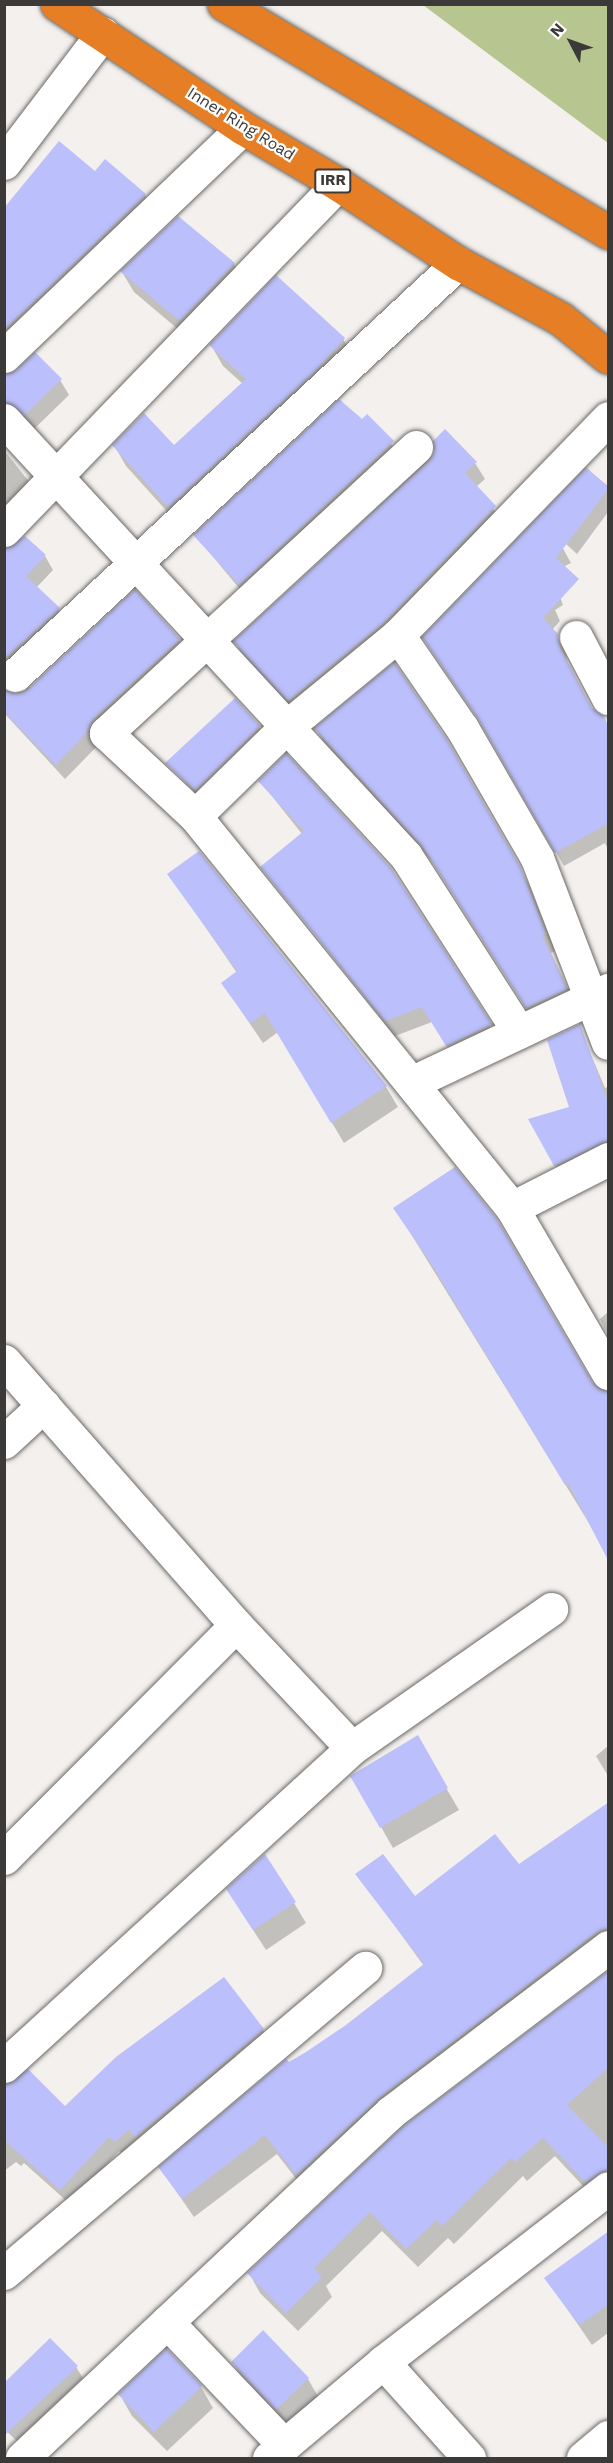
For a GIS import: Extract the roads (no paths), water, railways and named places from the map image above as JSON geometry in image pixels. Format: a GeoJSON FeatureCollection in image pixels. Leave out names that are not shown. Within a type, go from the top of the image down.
{"type":"FeatureCollection","features":[{"type":"Feature","properties":{"kind":"highway","name":"Inner Ring Road"},"geometry":{"type":"LineString","coordinates":[[57,4],[243,128],[338,184],[458,263],[561,319],[609,357]]}},
{"type":"Feature","properties":{"kind":"highway"},"geometry":{"type":"LineString","coordinates":[[241,9],[609,232]]}},
{"type":"Feature","properties":{"kind":"street"},"geometry":{"type":"LineString","coordinates":[[4,163],[103,33]]}},
{"type":"Feature","properties":{"kind":"street"},"geometry":{"type":"LineString","coordinates":[[4,356],[243,128]]}},
{"type":"Feature","properties":{"kind":"street"},"geometry":{"type":"LineString","coordinates":[[4,530],[58,478],[338,184]]}},
{"type":"Feature","properties":{"kind":"street"},"geometry":{"type":"LineString","coordinates":[[15,675],[133,562],[458,263]]}},
{"type":"Feature","properties":{"kind":"street"},"geometry":{"type":"LineString","coordinates":[[195,816],[286,727],[398,635],[609,418]]}},
{"type":"Feature","properties":{"kind":"street"},"geometry":{"type":"LineString","coordinates":[[4,420],[133,562],[207,636],[286,727],[406,856],[519,1032]]}},
{"type":"Feature","properties":{"kind":"street"},"geometry":{"type":"LineString","coordinates":[[416,447],[207,636],[106,733],[195,816],[512,1208],[609,1373]]}},
{"type":"Feature","properties":{"kind":"street"},"geometry":{"type":"LineString","coordinates":[[398,635],[462,728],[537,858],[601,995],[609,1043]]}},
{"type":"Feature","properties":{"kind":"street"},"geometry":{"type":"LineString","coordinates":[[576,637],[609,698]]}},
{"type":"Feature","properties":{"kind":"street"},"geometry":{"type":"LineString","coordinates":[[411,1083],[601,995]]}},
{"type":"Feature","properties":{"kind":"street"},"geometry":{"type":"LineString","coordinates":[[512,1208],[609,1159]]}},
{"type":"Feature","properties":{"kind":"street"},"geometry":{"type":"LineString","coordinates":[[4,1361],[236,1625],[352,1748]]}},
{"type":"Feature","properties":{"kind":"street"},"geometry":{"type":"LineString","coordinates":[[4,1442],[44,1405]]}},
{"type":"Feature","properties":{"kind":"street"},"geometry":{"type":"LineString","coordinates":[[4,2066],[352,1748],[551,1610]]}},
{"type":"Feature","properties":{"kind":"street"},"geometry":{"type":"LineString","coordinates":[[4,1858],[236,1625]]}},
{"type":"Feature","properties":{"kind":"street"},"geometry":{"type":"LineString","coordinates":[[22,2458],[391,2112],[609,1947]]}},
{"type":"Feature","properties":{"kind":"street"},"geometry":{"type":"LineString","coordinates":[[4,2273],[365,1968]]}},
{"type":"Feature","properties":{"kind":"street"},"geometry":{"type":"LineString","coordinates":[[167,2322],[276,2452],[383,2362],[609,2188]]}},
{"type":"Feature","properties":{"kind":"street"},"geometry":{"type":"LineString","coordinates":[[383,2362],[469,2458]]}},
{"type":"Feature","properties":{"kind":"street"},"geometry":{"type":"LineString","coordinates":[[583,2458],[609,2437]]}}]}
